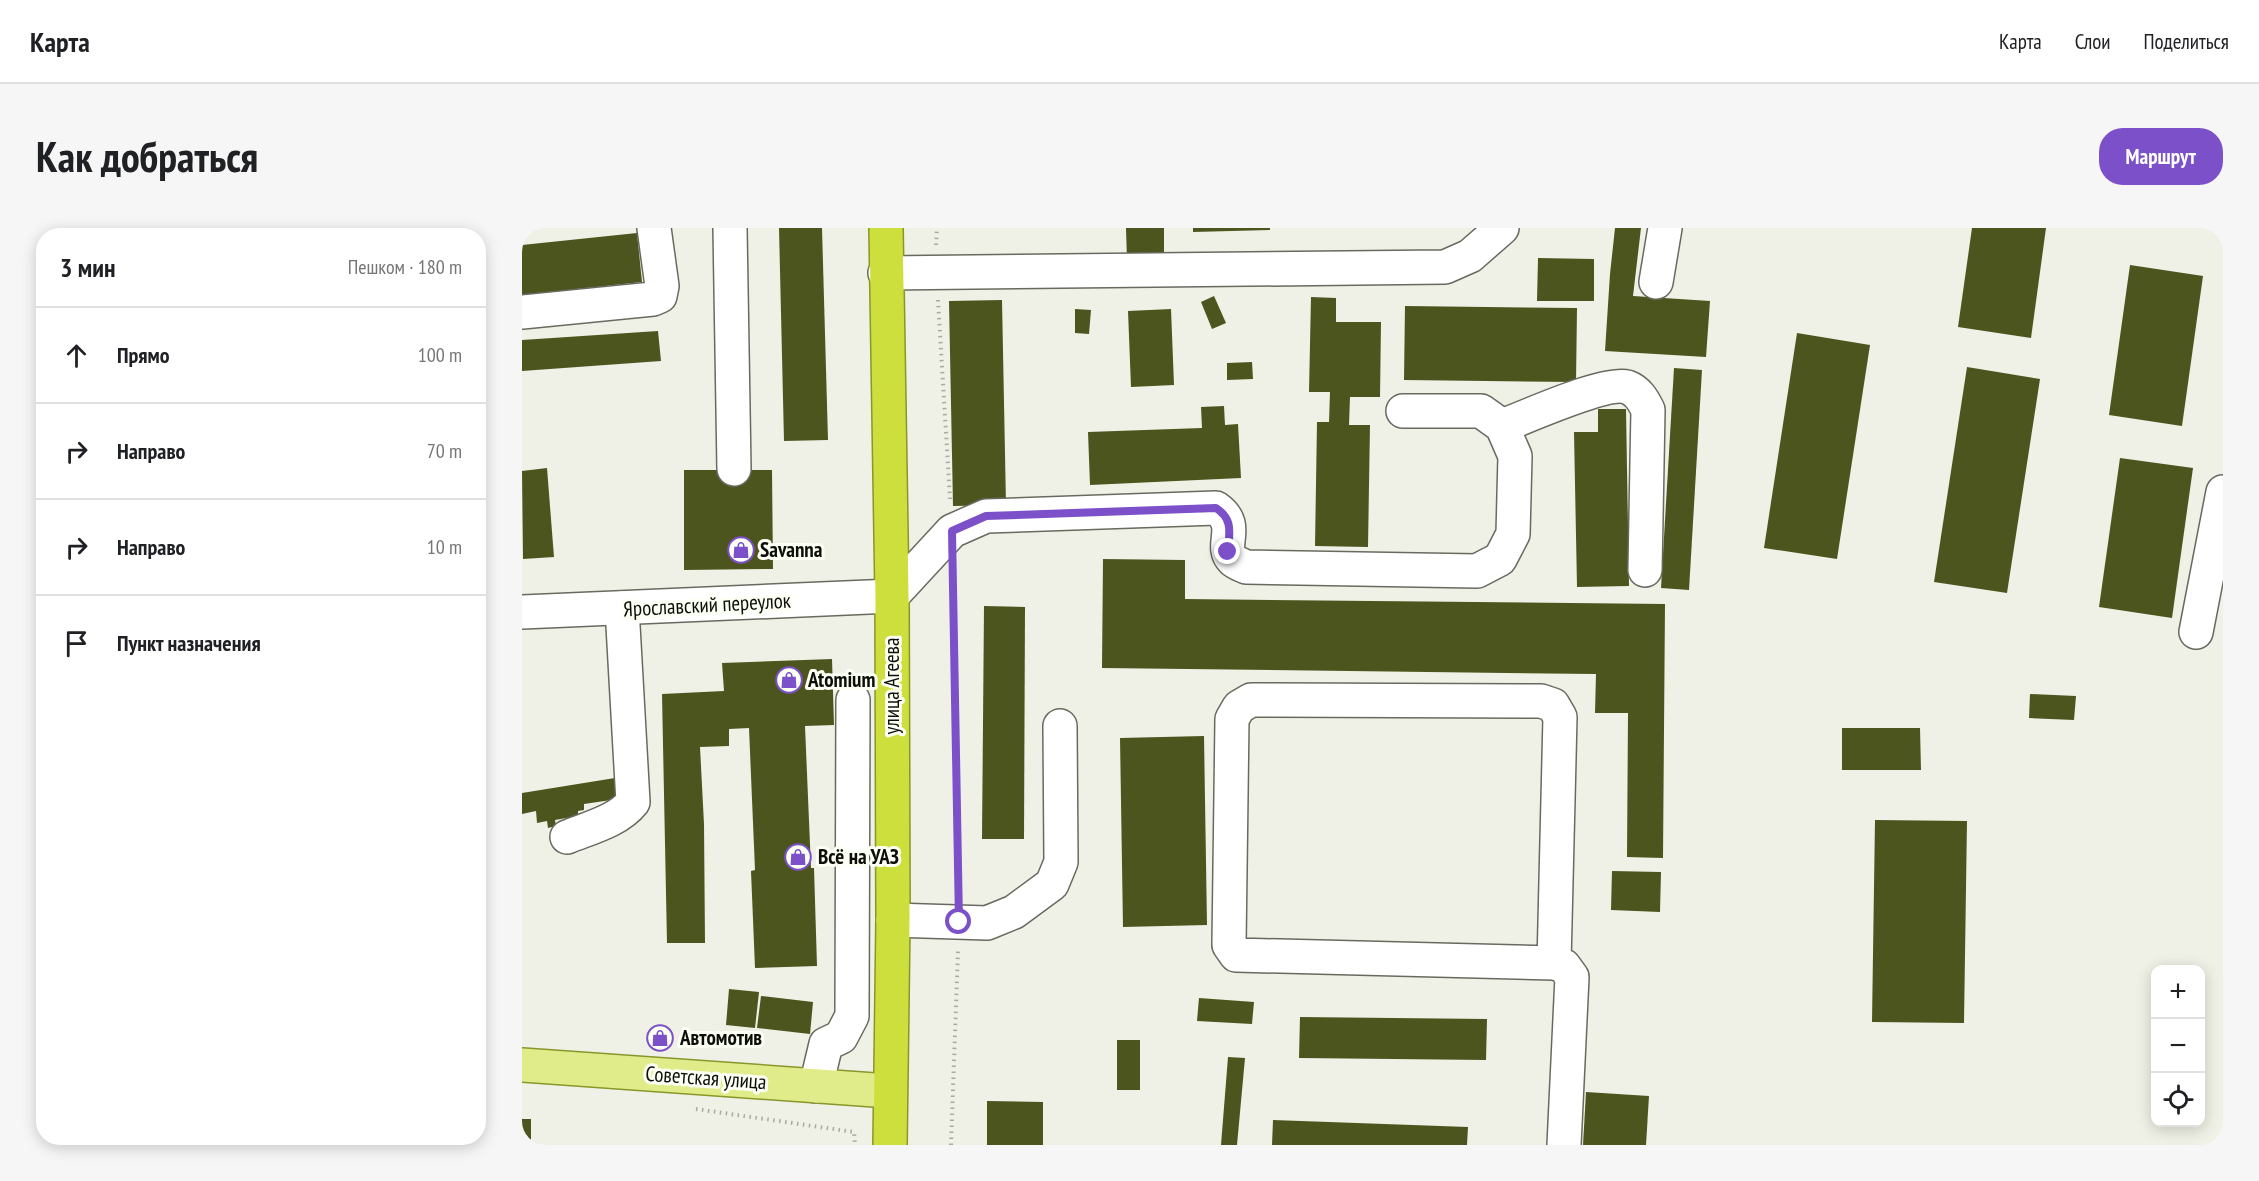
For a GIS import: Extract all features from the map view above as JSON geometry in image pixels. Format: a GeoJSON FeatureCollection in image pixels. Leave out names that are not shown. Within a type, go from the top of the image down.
{"type":"FeatureCollection","features":[{"type":"Feature","properties":{"kind":"highway","name":"улица Агеева"},"geometry":{"type":"LineString","coordinates":[[886,228],[892,596],[893,920],[890,1145]]}},
{"type":"Feature","properties":{"kind":"main road","name":"Советская улица"},"geometry":{"type":"LineString","coordinates":[[522,1065],[889,1090]]}},
{"type":"Feature","properties":{"kind":"lane"},"geometry":{"type":"LineString","coordinates":[[522,312],[653,299],[660,296],[662,286],[654,228]]}},
{"type":"Feature","properties":{"kind":"lane"},"geometry":{"type":"LineString","coordinates":[[730,228],[734,470]]}},
{"type":"Feature","properties":{"kind":"lane"},"geometry":{"type":"LineString","coordinates":[[885,273],[1445,267],[1470,256],[1502,228]]}},
{"type":"Feature","properties":{"kind":"lane"},"geometry":{"type":"LineString","coordinates":[[1656,282],[1665,228]]}},
{"type":"Feature","properties":{"kind":"lane"},"geometry":{"type":"LineString","coordinates":[[1502,426],[1602,388],[1626,387],[1641,396],[1648,410],[1645,570]]}},
{"type":"Feature","properties":{"kind":"lane"},"geometry":{"type":"LineString","coordinates":[[892,596],[952,531],[986,516],[1216,508],[1225,514],[1229,521],[1228,552],[1233,561],[1246,567],[1477,571],[1500,559],[1513,534],[1515,456],[1502,426],[1481,411],[1403,411]]}},
{"type":"Feature","properties":{"kind":"lane"},"geometry":{"type":"LineString","coordinates":[[2196,632],[2218,547],[2223,492]]}},
{"type":"Feature","properties":{"kind":"lane","name":"Ярославский переулок"},"geometry":{"type":"LineString","coordinates":[[522,612],[892,596]]}},
{"type":"Feature","properties":{"kind":"lane"},"geometry":{"type":"LineString","coordinates":[[567,837],[615,817],[633,802],[622,608]]}},
{"type":"Feature","properties":{"kind":"lane"},"geometry":{"type":"LineString","coordinates":[[816,1086],[826,1044],[841,1037],[852,1016],[853,700]]}},
{"type":"Feature","properties":{"kind":"lane"},"geometry":{"type":"LineString","coordinates":[[1554,963],[1560,717],[1553,705],[1541,701],[1251,700],[1239,707],[1232,719],[1231,778],[1229,945],[1236,955],[1554,963],[1564,966],[1572,977],[1564,1145]]}},
{"type":"Feature","properties":{"kind":"lane"},"geometry":{"type":"LineString","coordinates":[[893,920],[987,922],[1014,912],[1052,884],[1061,862],[1060,726]]}},
{"type":"Feature","properties":{"kind":"path"},"geometry":{"type":"LineString","coordinates":[[937,228],[936,273],[952,531],[959,922],[951,1145]]}},
{"type":"Feature","properties":{"kind":"building"},"geometry":{"type":"Polygon","coordinates":[[[779,228],[822,228],[828,440],[784,441],[779,228]]]}},
{"type":"Feature","properties":{"kind":"building"},"geometry":{"type":"Polygon","coordinates":[[[1126,228],[1164,228],[1164,260],[1127,261],[1126,228]]]}},
{"type":"Feature","properties":{"kind":"building"},"geometry":{"type":"Polygon","coordinates":[[[1193,228],[1270,228],[1270,230],[1193,232],[1193,228]]]}},
{"type":"Feature","properties":{"kind":"building"},"geometry":{"type":"Polygon","coordinates":[[[1615,228],[1641,228],[1633,296],[1710,301],[1706,357],[1605,351],[1615,228]]]}},
{"type":"Feature","properties":{"kind":"building"},"geometry":{"type":"Polygon","coordinates":[[[1972,228],[2046,228],[2031,338],[1958,327],[1972,228]]]}},
{"type":"Feature","properties":{"kind":"building"},"geometry":{"type":"Polygon","coordinates":[[[637,233],[642,282],[522,295],[522,245],[637,233]]]}},
{"type":"Feature","properties":{"kind":"building"},"geometry":{"type":"Polygon","coordinates":[[[1538,258],[1594,259],[1594,301],[1537,301],[1538,258]]]}},
{"type":"Feature","properties":{"kind":"building"},"geometry":{"type":"Polygon","coordinates":[[[2130,265],[2203,276],[2182,426],[2109,415],[2130,265]]]}},
{"type":"Feature","properties":{"kind":"building"},"geometry":{"type":"Polygon","coordinates":[[[1214,296],[1226,323],[1212,329],[1201,302],[1214,296]]]}},
{"type":"Feature","properties":{"kind":"building"},"geometry":{"type":"Polygon","coordinates":[[[1311,297],[1336,298],[1336,322],[1381,322],[1380,397],[1350,397],[1349,425],[1370,425],[1368,547],[1315,546],[1317,422],[1329,422],[1330,392],[1309,392],[1311,297]]]}},
{"type":"Feature","properties":{"kind":"building"},"geometry":{"type":"Polygon","coordinates":[[[1002,300],[1006,505],[953,506],[949,301],[1002,300]]]}},
{"type":"Feature","properties":{"kind":"building"},"geometry":{"type":"Polygon","coordinates":[[[1405,306],[1577,308],[1576,382],[1404,380],[1405,306]]]}},
{"type":"Feature","properties":{"kind":"building"},"geometry":{"type":"Polygon","coordinates":[[[1075,309],[1091,310],[1089,334],[1075,333],[1075,309]]]}},
{"type":"Feature","properties":{"kind":"building"},"geometry":{"type":"Polygon","coordinates":[[[1171,309],[1174,385],[1131,387],[1128,311],[1171,309]]]}},
{"type":"Feature","properties":{"kind":"building"},"geometry":{"type":"Polygon","coordinates":[[[658,331],[661,361],[522,371],[522,340],[658,331]]]}},
{"type":"Feature","properties":{"kind":"building"},"geometry":{"type":"Polygon","coordinates":[[[1797,333],[1870,345],[1837,559],[1764,548],[1797,333]]]}},
{"type":"Feature","properties":{"kind":"building"},"geometry":{"type":"Polygon","coordinates":[[[1252,362],[1253,379],[1227,380],[1227,363],[1252,362]]]}},
{"type":"Feature","properties":{"kind":"building"},"geometry":{"type":"Polygon","coordinates":[[[1967,367],[2040,379],[2007,593],[1934,582],[1967,367]]]}},
{"type":"Feature","properties":{"kind":"building"},"geometry":{"type":"Polygon","coordinates":[[[1674,368],[1702,370],[1689,590],[1661,588],[1674,368]]]}},
{"type":"Feature","properties":{"kind":"building"},"geometry":{"type":"Polygon","coordinates":[[[1224,406],[1225,425],[1238,424],[1241,478],[1090,485],[1088,432],[1202,428],[1201,407],[1224,406]]]}},
{"type":"Feature","properties":{"kind":"building"},"geometry":{"type":"Polygon","coordinates":[[[1598,409],[1626,409],[1629,586],[1577,587],[1574,432],[1598,432],[1598,409]]]}},
{"type":"Feature","properties":{"kind":"building"},"geometry":{"type":"Polygon","coordinates":[[[2120,458],[2193,468],[2172,618],[2099,607],[2120,458]]]}},
{"type":"Feature","properties":{"kind":"building"},"geometry":{"type":"Polygon","coordinates":[[[547,468],[554,557],[523,559],[522,471],[547,468]]]}},
{"type":"Feature","properties":{"kind":"building"},"geometry":{"type":"Polygon","coordinates":[[[684,470],[772,470],[773,569],[684,570],[684,470]]]}},
{"type":"Feature","properties":{"kind":"building"},"geometry":{"type":"Polygon","coordinates":[[[1103,559],[1185,560],[1185,599],[1665,604],[1663,858],[1627,857],[1628,713],[1595,713],[1596,674],[1102,668],[1103,559]]]}},
{"type":"Feature","properties":{"kind":"building"},"geometry":{"type":"Polygon","coordinates":[[[984,606],[1025,607],[1024,839],[982,839],[984,606]]]}},
{"type":"Feature","properties":{"kind":"building"},"geometry":{"type":"Polygon","coordinates":[[[832,659],[834,725],[805,726],[811,868],[814,868],[817,966],[755,968],[751,871],[755,870],[749,728],[729,729],[729,746],[700,747],[704,824],[705,943],[667,943],[662,694],[724,691],[722,663],[832,659]]]}},
{"type":"Feature","properties":{"kind":"building"},"geometry":{"type":"Polygon","coordinates":[[[2030,694],[2076,696],[2074,720],[2029,718],[2030,694]]]}},
{"type":"Feature","properties":{"kind":"building"},"geometry":{"type":"Polygon","coordinates":[[[1842,728],[1920,728],[1921,770],[1842,770],[1842,728]]]}},
{"type":"Feature","properties":{"kind":"building"},"geometry":{"type":"Polygon","coordinates":[[[1204,736],[1207,925],[1123,927],[1120,738],[1204,736]]]}},
{"type":"Feature","properties":{"kind":"building"},"geometry":{"type":"Polygon","coordinates":[[[615,778],[618,799],[584,804],[584,810],[578,811],[578,816],[555,820],[556,826],[548,828],[547,821],[537,823],[536,811],[522,814],[522,793],[615,778]]]}},
{"type":"Feature","properties":{"kind":"building"},"geometry":{"type":"Polygon","coordinates":[[[1875,820],[1967,821],[1964,1023],[1872,1022],[1875,820]]]}},
{"type":"Feature","properties":{"kind":"building"},"geometry":{"type":"Polygon","coordinates":[[[1612,871],[1661,872],[1660,912],[1611,910],[1612,871]]]}},
{"type":"Feature","properties":{"kind":"building"},"geometry":{"type":"Polygon","coordinates":[[[729,989],[759,992],[755,1028],[726,1025],[729,989]]]}},
{"type":"Feature","properties":{"kind":"building"},"geometry":{"type":"Polygon","coordinates":[[[761,996],[813,1002],[810,1034],[757,1028],[761,996]]]}},
{"type":"Feature","properties":{"kind":"building"},"geometry":{"type":"Polygon","coordinates":[[[1199,998],[1254,1002],[1252,1024],[1197,1021],[1199,998]]]}},
{"type":"Feature","properties":{"kind":"building"},"geometry":{"type":"Polygon","coordinates":[[[1300,1017],[1487,1019],[1486,1060],[1299,1058],[1300,1017]]]}},
{"type":"Feature","properties":{"kind":"building"},"geometry":{"type":"Polygon","coordinates":[[[1117,1040],[1140,1040],[1140,1090],[1117,1090],[1117,1040]]]}},
{"type":"Feature","properties":{"kind":"building"},"geometry":{"type":"Polygon","coordinates":[[[1228,1057],[1245,1058],[1237,1145],[1221,1145],[1228,1057]]]}},
{"type":"Feature","properties":{"kind":"building"},"geometry":{"type":"Polygon","coordinates":[[[1586,1092],[1649,1096],[1646,1145],[1583,1145],[1586,1092]]]}},
{"type":"Feature","properties":{"kind":"building"},"geometry":{"type":"Polygon","coordinates":[[[987,1101],[1043,1102],[1043,1145],[987,1145],[987,1101]]]}},
{"type":"Feature","properties":{"kind":"building"},"geometry":{"type":"Polygon","coordinates":[[[522,1119],[531,1119],[531,1145],[522,1145],[522,1119]]]}},
{"type":"Feature","properties":{"kind":"building"},"geometry":{"type":"Polygon","coordinates":[[[1273,1120],[1468,1127],[1467,1145],[1272,1145],[1273,1120]]]}},
{"type":"Feature","properties":{"kind":"place","name":"Savanna"},"geometry":{"type":"Point","coordinates":[741,550]}},
{"type":"Feature","properties":{"kind":"place","name":"Atomium"},"geometry":{"type":"Point","coordinates":[789,680]}},
{"type":"Feature","properties":{"kind":"place","name":"Всё на УАЗ"},"geometry":{"type":"Point","coordinates":[798,857]}},
{"type":"Feature","properties":{"kind":"place","name":"Автомотив"},"geometry":{"type":"Point","coordinates":[660,1038]}},
{"type":"Feature","properties":{"kind":"route"},"geometry":{"type":"LineString","coordinates":[[959,922],[952,531],[986,516],[1216,508],[1225,514],[1229,521],[1228,552]]}}]}
